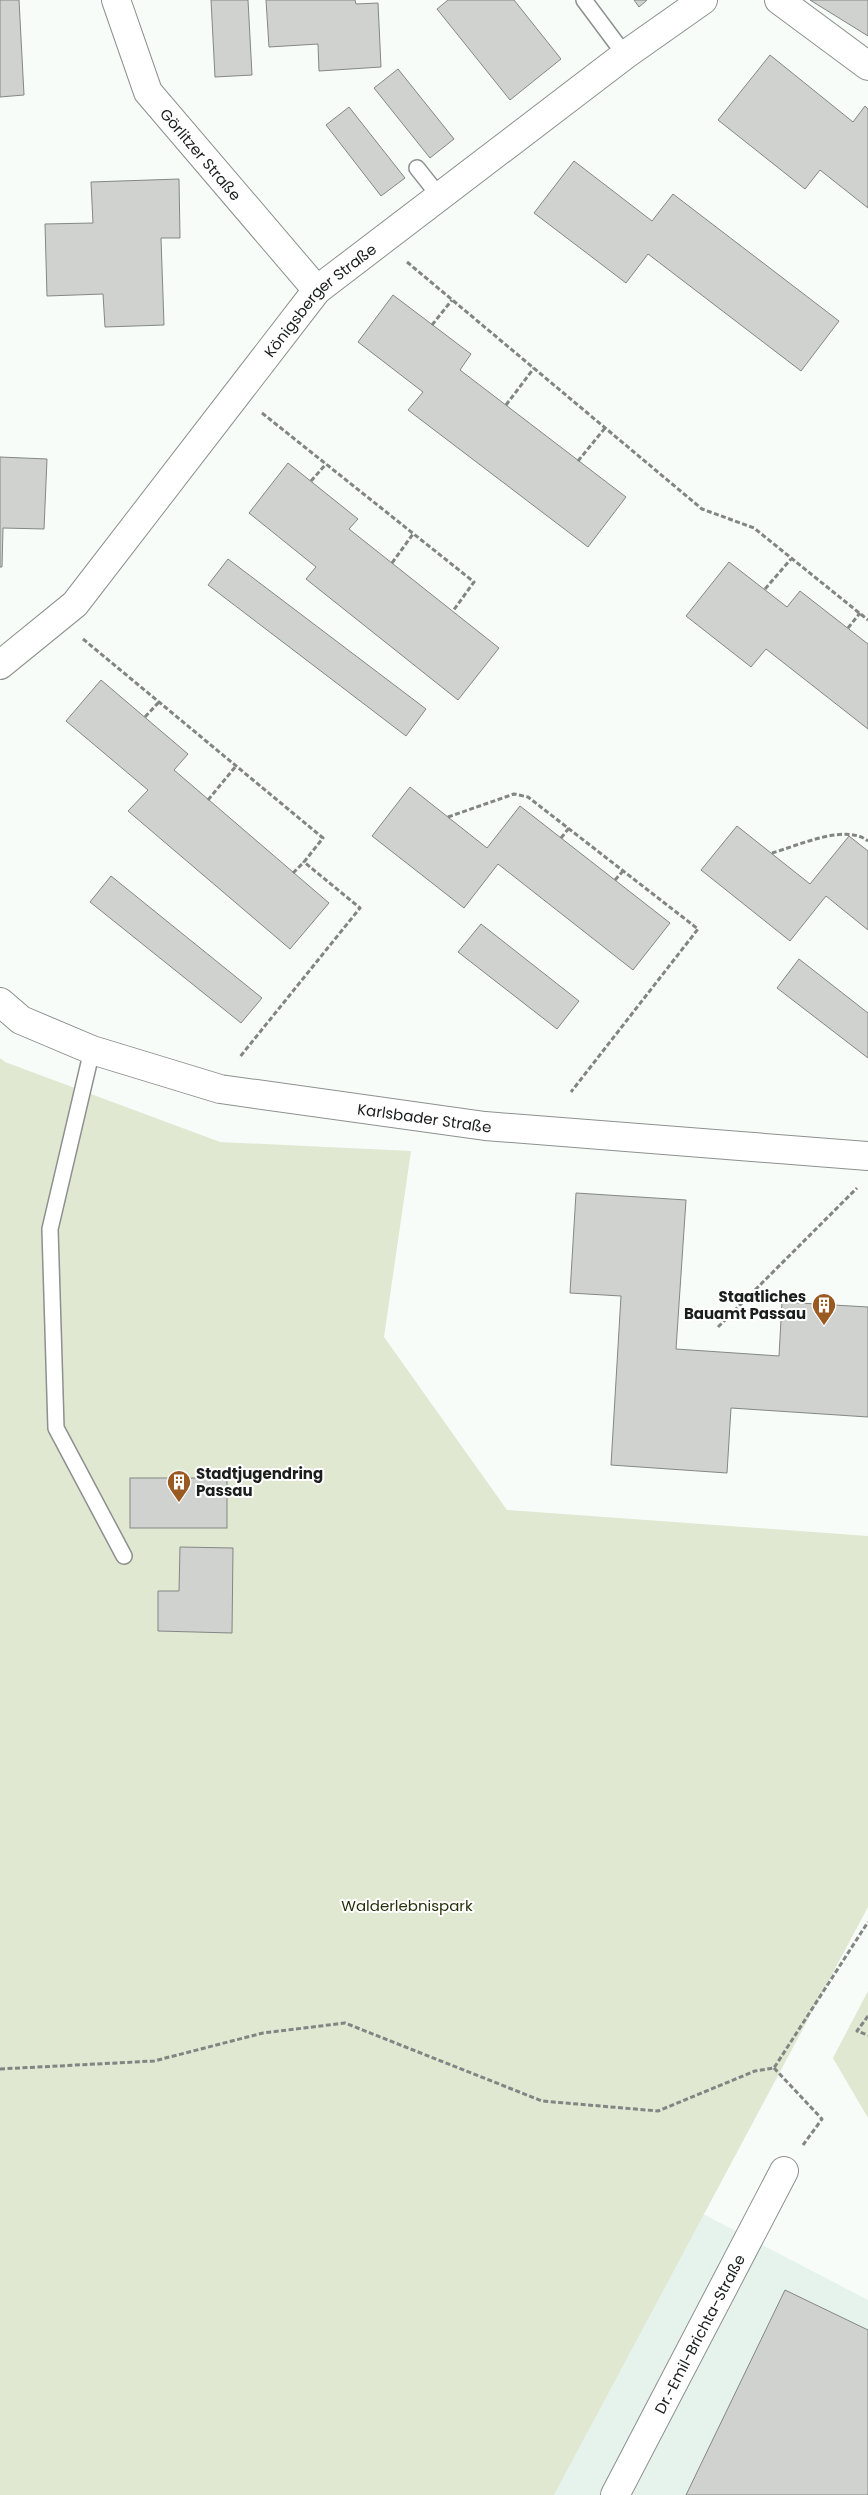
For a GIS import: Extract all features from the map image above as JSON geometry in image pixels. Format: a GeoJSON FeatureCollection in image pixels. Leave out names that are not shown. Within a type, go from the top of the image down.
{"type":"FeatureCollection","features":[{"type":"Feature","properties":{"kind":"street","name":"Görlitzer Straße"},"geometry":{"type":"LineString","coordinates":[[116,0],[148,92],[318,290]]}},
{"type":"Feature","properties":{"kind":"street","name":"Königsberger Straße"},"geometry":{"type":"LineString","coordinates":[[0,665],[75,604],[318,290],[626,55],[703,0]]}},
{"type":"Feature","properties":{"kind":"street"},"geometry":{"type":"LineString","coordinates":[[779,0],[868,66]]}},
{"type":"Feature","properties":{"kind":"street","name":"Karlsbader Straße"},"geometry":{"type":"LineString","coordinates":[[0,1002],[21,1020],[92,1050],[220,1089],[485,1126],[868,1156]]}},
{"type":"Feature","properties":{"kind":"street","name":"Dr.-Emil-Brichta-Straße"},"geometry":{"type":"LineString","coordinates":[[615,2495],[784,2171]]}},
{"type":"Feature","properties":{"kind":"lane"},"geometry":{"type":"LineString","coordinates":[[584,0],[626,55]]}},
{"type":"Feature","properties":{"kind":"lane"},"geometry":{"type":"LineString","coordinates":[[417,168],[440,197]]}},
{"type":"Feature","properties":{"kind":"lane"},"geometry":{"type":"LineString","coordinates":[[92,1050],[50,1228],[56,1428],[124,1556]]}},
{"type":"Feature","properties":{"kind":"path"},"geometry":{"type":"LineString","coordinates":[[382,241],[702,508],[754,528],[868,620]]}},
{"type":"Feature","properties":{"kind":"path"},"geometry":{"type":"LineString","coordinates":[[432,325],[452,300]]}},
{"type":"Feature","properties":{"kind":"path"},"geometry":{"type":"LineString","coordinates":[[506,405],[534,368]]}},
{"type":"Feature","properties":{"kind":"path"},"geometry":{"type":"LineString","coordinates":[[238,394],[474,582],[453,611]]}},
{"type":"Feature","properties":{"kind":"path"},"geometry":{"type":"LineString","coordinates":[[578,460],[605,428]]}},
{"type":"Feature","properties":{"kind":"path"},"geometry":{"type":"LineString","coordinates":[[311,481],[326,464]]}},
{"type":"Feature","properties":{"kind":"path"},"geometry":{"type":"LineString","coordinates":[[392,563],[413,534]]}},
{"type":"Feature","properties":{"kind":"path"},"geometry":{"type":"LineString","coordinates":[[765,590],[791,559]]}},
{"type":"Feature","properties":{"kind":"path"},"geometry":{"type":"LineString","coordinates":[[848,628],[860,613]]}},
{"type":"Feature","properties":{"kind":"path"},"geometry":{"type":"LineString","coordinates":[[57,618],[323,838],[293,873]]}},
{"type":"Feature","properties":{"kind":"path"},"geometry":{"type":"LineString","coordinates":[[145,717],[159,702]]}},
{"type":"Feature","properties":{"kind":"path"},"geometry":{"type":"LineString","coordinates":[[208,800],[236,766]]}},
{"type":"Feature","properties":{"kind":"path"},"geometry":{"type":"LineString","coordinates":[[448,817],[514,794],[528,797],[698,929],[571,1092]]}},
{"type":"Feature","properties":{"kind":"path"},"geometry":{"type":"LineString","coordinates":[[561,838],[569,828]]}},
{"type":"Feature","properties":{"kind":"path"},"geometry":{"type":"LineString","coordinates":[[772,853],[843,833],[861,835],[868,841]]}},
{"type":"Feature","properties":{"kind":"path"},"geometry":{"type":"LineString","coordinates":[[235,1064],[360,908],[304,862]]}},
{"type":"Feature","properties":{"kind":"path"},"geometry":{"type":"LineString","coordinates":[[615,880],[623,871]]}},
{"type":"Feature","properties":{"kind":"path"},"geometry":{"type":"LineString","coordinates":[[718,1327],[861,1184]]}},
{"type":"Feature","properties":{"kind":"path"},"geometry":{"type":"LineString","coordinates":[[0,2069],[154,2061],[263,2033],[345,2023],[542,2101],[658,2111],[755,2071],[774,2068],[868,1922]]}},
{"type":"Feature","properties":{"kind":"path"},"geometry":{"type":"LineString","coordinates":[[868,2016],[857,2031],[868,2035]]}},
{"type":"Feature","properties":{"kind":"path"},"geometry":{"type":"LineString","coordinates":[[774,2068],[822,2119]]}},
{"type":"Feature","properties":{"kind":"shaded area"},"geometry":{"type":"Polygon","coordinates":[[[703,2214],[868,2300],[868,2495],[554,2495],[703,2214]]]}},
{"type":"Feature","properties":{"kind":"green space","name":"Walderlebnispark"},"geometry":{"type":"Polygon","coordinates":[[[0,1058],[5,1062],[220,1142],[411,1151],[384,1337],[507,1510],[868,1536],[868,1907],[554,2495],[0,2495],[0,1058]]]}},
{"type":"Feature","properties":{"kind":"green space"},"geometry":{"type":"Polygon","coordinates":[[[868,1991],[868,2118],[833,2058],[868,1991]]]}},
{"type":"Feature","properties":{"kind":"building"},"geometry":{"type":"Polygon","coordinates":[[[0,0],[19,0],[24,95],[0,97],[0,0]]]}},
{"type":"Feature","properties":{"kind":"building"},"geometry":{"type":"Polygon","coordinates":[[[211,0],[248,0],[252,75],[215,77],[211,0]]]}},
{"type":"Feature","properties":{"kind":"building"},"geometry":{"type":"Polygon","coordinates":[[[266,0],[355,0],[356,4],[378,3],[381,67],[319,71],[318,44],[269,47],[266,0]]]}},
{"type":"Feature","properties":{"kind":"building"},"geometry":{"type":"Polygon","coordinates":[[[448,0],[514,0],[561,59],[510,100],[437,9],[448,0]]]}},
{"type":"Feature","properties":{"kind":"building"},"geometry":{"type":"Polygon","coordinates":[[[634,0],[647,0],[639,7],[634,0]]]}},
{"type":"Feature","properties":{"kind":"building"},"geometry":{"type":"Polygon","coordinates":[[[810,0],[868,0],[868,36],[810,0]]]}},
{"type":"Feature","properties":{"kind":"building"},"geometry":{"type":"Polygon","coordinates":[[[770,55],[853,122],[865,106],[868,109],[868,208],[820,170],[805,189],[718,120],[770,55]]]}},
{"type":"Feature","properties":{"kind":"building"},"geometry":{"type":"Polygon","coordinates":[[[398,69],[454,139],[430,158],[374,88],[398,69]]]}},
{"type":"Feature","properties":{"kind":"building"},"geometry":{"type":"Polygon","coordinates":[[[349,107],[405,178],[381,196],[326,125],[349,107]]]}},
{"type":"Feature","properties":{"kind":"building"},"geometry":{"type":"Polygon","coordinates":[[[574,161],[652,221],[673,194],[839,321],[801,371],[648,254],[626,283],[534,213],[574,161]]]}},
{"type":"Feature","properties":{"kind":"building"},"geometry":{"type":"Polygon","coordinates":[[[179,179],[180,238],[161,238],[164,325],[105,327],[103,294],[47,296],[45,224],[93,223],[91,182],[179,179]]]}},
{"type":"Feature","properties":{"kind":"building"},"geometry":{"type":"Polygon","coordinates":[[[393,295],[471,354],[460,370],[626,497],[588,547],[408,410],[423,392],[358,342],[393,295]]]}},
{"type":"Feature","properties":{"kind":"building"},"geometry":{"type":"Polygon","coordinates":[[[0,457],[47,459],[44,529],[3,528],[2,567],[0,567],[0,457]]]}},
{"type":"Feature","properties":{"kind":"building"},"geometry":{"type":"Polygon","coordinates":[[[288,463],[358,519],[349,529],[499,648],[458,700],[306,579],[316,567],[249,513],[288,463]]]}},
{"type":"Feature","properties":{"kind":"building"},"geometry":{"type":"Polygon","coordinates":[[[228,559],[426,709],[406,736],[208,585],[228,559]]]}},
{"type":"Feature","properties":{"kind":"building"},"geometry":{"type":"Polygon","coordinates":[[[729,562],[787,607],[800,591],[868,644],[868,729],[766,649],[751,667],[686,616],[729,562]]]}},
{"type":"Feature","properties":{"kind":"building"},"geometry":{"type":"Polygon","coordinates":[[[101,680],[188,754],[174,770],[329,903],[290,949],[128,811],[148,790],[66,721],[101,680]]]}},
{"type":"Feature","properties":{"kind":"building"},"geometry":{"type":"Polygon","coordinates":[[[410,787],[487,848],[520,806],[670,923],[633,970],[498,864],[464,908],[372,836],[410,787]]]}},
{"type":"Feature","properties":{"kind":"building"},"geometry":{"type":"Polygon","coordinates":[[[737,826],[810,884],[849,836],[868,851],[868,930],[826,896],[790,941],[701,870],[737,826]]]}},
{"type":"Feature","properties":{"kind":"building"},"geometry":{"type":"Polygon","coordinates":[[[111,876],[262,998],[241,1023],[90,902],[111,876]]]}},
{"type":"Feature","properties":{"kind":"building"},"geometry":{"type":"Polygon","coordinates":[[[481,924],[579,1001],[557,1029],[458,952],[481,924]]]}},
{"type":"Feature","properties":{"kind":"building"},"geometry":{"type":"Polygon","coordinates":[[[799,959],[868,1013],[868,1058],[777,988],[799,959]]]}},
{"type":"Feature","properties":{"kind":"building","name":"Staatliches Bauamt Passau"},"geometry":{"type":"Polygon","coordinates":[[[576,1193],[686,1200],[676,1349],[779,1356],[782,1302],[868,1307],[868,1417],[731,1408],[727,1473],[611,1465],[621,1296],[570,1293],[576,1193]]]}},
{"type":"Feature","properties":{"kind":"building","name":"Stadtjugendring Passau"},"geometry":{"type":"Polygon","coordinates":[[[130,1478],[227,1478],[227,1528],[130,1528],[130,1478]]]}},
{"type":"Feature","properties":{"kind":"building"},"geometry":{"type":"Polygon","coordinates":[[[180,1547],[233,1548],[232,1633],[158,1631],[158,1591],[179,1591],[180,1547]]]}},
{"type":"Feature","properties":{"kind":"building"},"geometry":{"type":"Polygon","coordinates":[[[785,2290],[868,2330],[868,2495],[686,2495],[785,2290]]]}},
{"type":"Feature","properties":{"kind":"place","name":"Staatliches Bauamt Passau"},"geometry":{"type":"Point","coordinates":[824,1326]}},
{"type":"Feature","properties":{"kind":"place","name":"Stadtjugendring Passau"},"geometry":{"type":"Point","coordinates":[179,1503]}}]}
